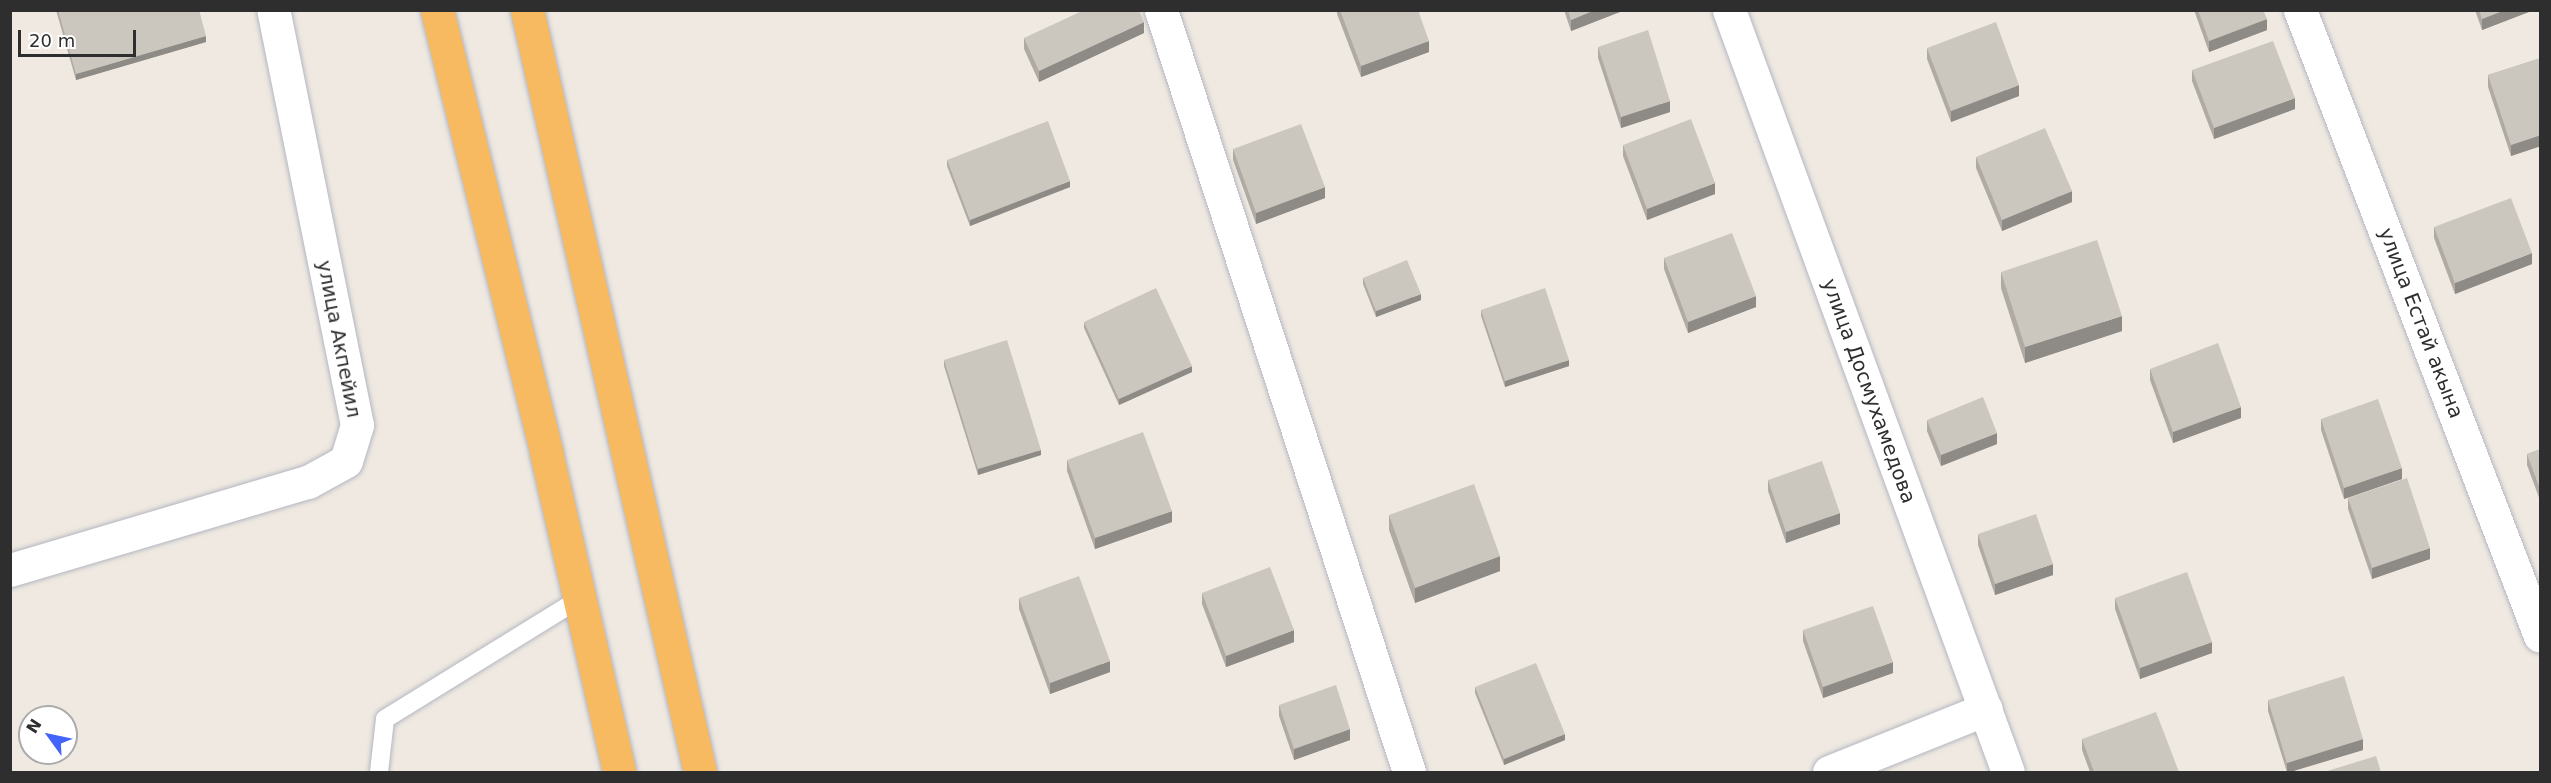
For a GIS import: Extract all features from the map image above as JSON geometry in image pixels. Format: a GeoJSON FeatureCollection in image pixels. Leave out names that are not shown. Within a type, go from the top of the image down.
{"type":"FeatureCollection","features":[{"type":"Feature","properties":{"kind":"highway"},"geometry":{"type":"LineString","coordinates":[[436,10],[619,772]]}},
{"type":"Feature","properties":{"kind":"highway"},"geometry":{"type":"LineString","coordinates":[[527,10],[700,772]]}},
{"type":"Feature","properties":{"kind":"street","name":"улица Акпейил"},"geometry":{"type":"LineString","coordinates":[[10,570],[308,482],[346,461],[357,425],[273,10]]}},
{"type":"Feature","properties":{"kind":"street"},"geometry":{"type":"LineString","coordinates":[[1161,10],[1409,772]]}},
{"type":"Feature","properties":{"kind":"street","name":"улица Досмухамедова"},"geometry":{"type":"LineString","coordinates":[[1729,10],[2008,772]]}},
{"type":"Feature","properties":{"kind":"street","name":"улица Естай акына"},"geometry":{"type":"LineString","coordinates":[[2300,10],[2541,636]]}},
{"type":"Feature","properties":{"kind":"street"},"geometry":{"type":"LineString","coordinates":[[1829,772],[1986,709]]}},
{"type":"Feature","properties":{"kind":"lane"},"geometry":{"type":"LineString","coordinates":[[379,772],[385,719],[579,598]]}},
{"type":"Feature","properties":{"kind":"building"},"geometry":{"type":"Polygon","coordinates":[[[58,10],[199,10],[206,36],[76,74],[58,10]]]}},
{"type":"Feature","properties":{"kind":"building"},"geometry":{"type":"Polygon","coordinates":[[[1084,10],[1139,10],[1144,22],[1039,71],[1024,38],[1084,10]]]}},
{"type":"Feature","properties":{"kind":"building"},"geometry":{"type":"Polygon","coordinates":[[[1340,10],[1418,10],[1429,41],[1361,66],[1340,10]]]}},
{"type":"Feature","properties":{"kind":"building"},"geometry":{"type":"Polygon","coordinates":[[[1568,10],[1595,10],[1571,20],[1568,10]]]}},
{"type":"Feature","properties":{"kind":"building"},"geometry":{"type":"Polygon","coordinates":[[[2198,10],[2263,10],[2267,19],[2209,41],[2198,10]]]}},
{"type":"Feature","properties":{"kind":"building"},"geometry":{"type":"Polygon","coordinates":[[[2479,10],[2505,10],[2482,19],[2479,10]]]}},
{"type":"Feature","properties":{"kind":"building"},"geometry":{"type":"Polygon","coordinates":[[[1996,22],[2019,85],[1951,111],[1927,48],[1996,22]]]}},
{"type":"Feature","properties":{"kind":"building"},"geometry":{"type":"Polygon","coordinates":[[[1648,30],[1670,101],[1621,117],[1598,47],[1648,30]]]}},
{"type":"Feature","properties":{"kind":"building"},"geometry":{"type":"Polygon","coordinates":[[[2273,41],[2295,98],[2214,128],[2192,70],[2273,41]]]}},
{"type":"Feature","properties":{"kind":"building"},"geometry":{"type":"Polygon","coordinates":[[[2541,58],[2541,135],[2511,145],[2488,75],[2541,58]]]}},
{"type":"Feature","properties":{"kind":"building"},"geometry":{"type":"Polygon","coordinates":[[[1691,119],[1715,183],[1647,209],[1623,145],[1691,119]]]}},
{"type":"Feature","properties":{"kind":"building"},"geometry":{"type":"Polygon","coordinates":[[[1048,121],[1070,181],[970,220],[947,160],[1048,121]]]}},
{"type":"Feature","properties":{"kind":"building"},"geometry":{"type":"Polygon","coordinates":[[[1301,124],[1325,187],[1256,213],[1233,149],[1301,124]]]}},
{"type":"Feature","properties":{"kind":"building"},"geometry":{"type":"Polygon","coordinates":[[[2045,128],[2072,191],[2002,220],[1976,157],[2045,128]]]}},
{"type":"Feature","properties":{"kind":"building"},"geometry":{"type":"Polygon","coordinates":[[[2511,198],[2532,253],[2455,283],[2434,227],[2511,198]]]}},
{"type":"Feature","properties":{"kind":"building"},"geometry":{"type":"Polygon","coordinates":[[[1732,233],[1756,296],[1688,322],[1664,258],[1732,233]]]}},
{"type":"Feature","properties":{"kind":"building"},"geometry":{"type":"Polygon","coordinates":[[[2097,240],[2122,316],[2025,347],[2001,272],[2097,240]]]}},
{"type":"Feature","properties":{"kind":"building"},"geometry":{"type":"Polygon","coordinates":[[[1407,260],[1421,294],[1376,311],[1363,278],[1407,260]]]}},
{"type":"Feature","properties":{"kind":"building"},"geometry":{"type":"Polygon","coordinates":[[[1156,288],[1192,366],[1119,399],[1084,322],[1156,288]]]}},
{"type":"Feature","properties":{"kind":"building"},"geometry":{"type":"Polygon","coordinates":[[[1545,288],[1569,360],[1505,381],[1481,310],[1545,288]]]}},
{"type":"Feature","properties":{"kind":"building"},"geometry":{"type":"Polygon","coordinates":[[[1007,340],[1041,450],[978,469],[944,360],[1007,340]]]}},
{"type":"Feature","properties":{"kind":"building"},"geometry":{"type":"Polygon","coordinates":[[[2218,343],[2241,407],[2173,432],[2150,369],[2218,343]]]}},
{"type":"Feature","properties":{"kind":"building"},"geometry":{"type":"Polygon","coordinates":[[[1983,397],[1997,433],[1941,455],[1927,420],[1983,397]]]}},
{"type":"Feature","properties":{"kind":"building"},"geometry":{"type":"Polygon","coordinates":[[[2378,399],[2402,468],[2344,488],[2321,419],[2378,399]]]}},
{"type":"Feature","properties":{"kind":"building"},"geometry":{"type":"Polygon","coordinates":[[[1143,432],[1172,511],[1095,538],[1067,460],[1143,432]]]}},
{"type":"Feature","properties":{"kind":"building"},"geometry":{"type":"Polygon","coordinates":[[[2541,449],[2541,492],[2527,454],[2541,449]]]}},
{"type":"Feature","properties":{"kind":"building"},"geometry":{"type":"Polygon","coordinates":[[[1822,461],[1840,513],[1786,532],[1768,480],[1822,461]]]}},
{"type":"Feature","properties":{"kind":"building"},"geometry":{"type":"Polygon","coordinates":[[[2407,478],[2430,548],[2372,568],[2348,498],[2407,478]]]}},
{"type":"Feature","properties":{"kind":"building"},"geometry":{"type":"Polygon","coordinates":[[[1474,484],[1500,556],[1415,588],[1389,515],[1474,484]]]}},
{"type":"Feature","properties":{"kind":"building"},"geometry":{"type":"Polygon","coordinates":[[[2036,514],[2053,564],[1995,584],[1978,534],[2036,514]]]}},
{"type":"Feature","properties":{"kind":"building"},"geometry":{"type":"Polygon","coordinates":[[[1270,567],[1294,630],[1226,656],[1202,593],[1270,567]]]}},
{"type":"Feature","properties":{"kind":"building"},"geometry":{"type":"Polygon","coordinates":[[[2187,572],[2212,642],[2140,668],[2115,598],[2187,572]]]}},
{"type":"Feature","properties":{"kind":"building"},"geometry":{"type":"Polygon","coordinates":[[[1079,576],[1110,661],[1050,683],[1019,598],[1079,576]]]}},
{"type":"Feature","properties":{"kind":"building"},"geometry":{"type":"Polygon","coordinates":[[[1873,606],[1893,662],[1823,687],[1803,630],[1873,606]]]}},
{"type":"Feature","properties":{"kind":"building"},"geometry":{"type":"Polygon","coordinates":[[[1536,663],[1565,734],[1504,759],[1475,687],[1536,663]]]}},
{"type":"Feature","properties":{"kind":"building"},"geometry":{"type":"Polygon","coordinates":[[[2344,676],[2363,739],[2287,763],[2268,700],[2344,676]]]}},
{"type":"Feature","properties":{"kind":"building"},"geometry":{"type":"Polygon","coordinates":[[[1336,685],[1350,729],[1294,749],[1279,705],[1336,685]]]}},
{"type":"Feature","properties":{"kind":"building"},"geometry":{"type":"Polygon","coordinates":[[[2156,712],[2179,772],[2094,772],[2082,739],[2156,712]]]}},
{"type":"Feature","properties":{"kind":"building"},"geometry":{"type":"Polygon","coordinates":[[[2376,756],[2381,772],[2324,772],[2376,756]]]}}]}
